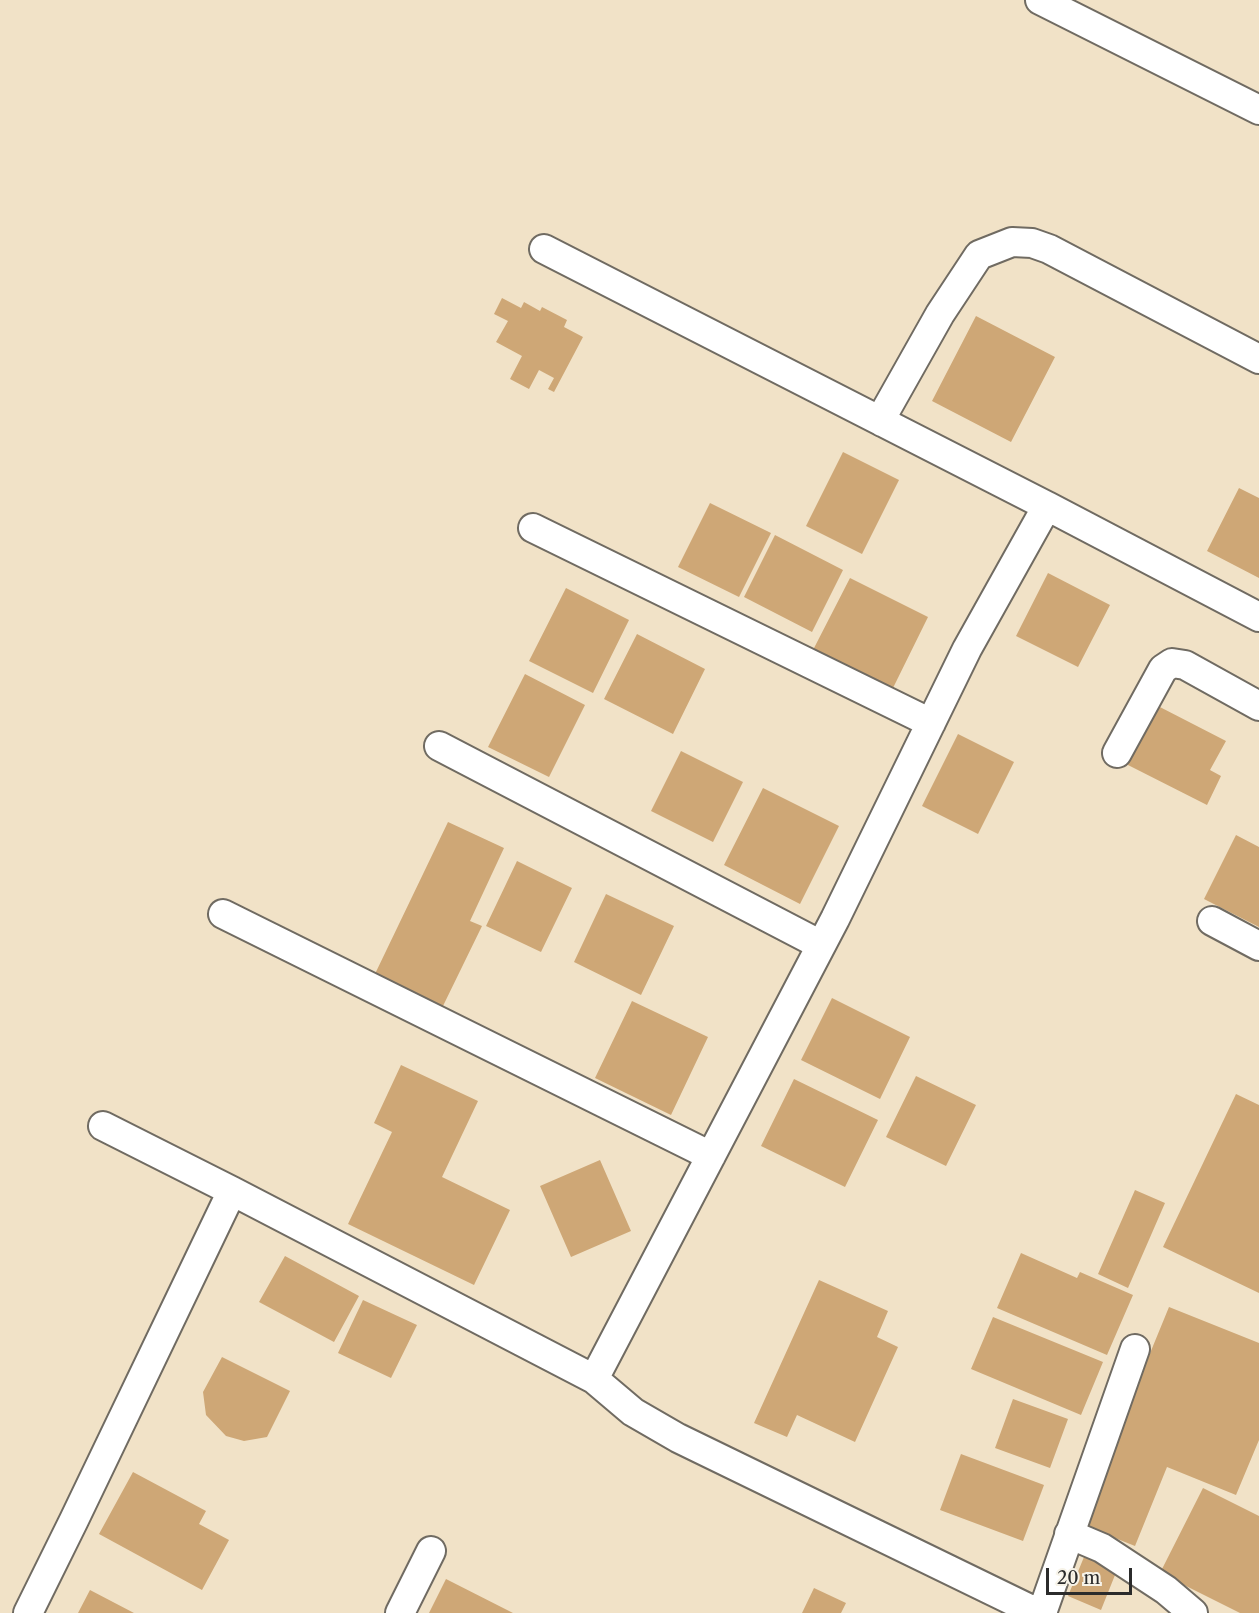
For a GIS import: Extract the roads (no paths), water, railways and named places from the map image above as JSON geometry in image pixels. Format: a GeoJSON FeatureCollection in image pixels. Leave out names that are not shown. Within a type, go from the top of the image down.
{"type":"FeatureCollection","features":[{"type":"Feature","properties":{"kind":"street"},"geometry":{"type":"LineString","coordinates":[[1040,0],[1259,110]]}},
{"type":"Feature","properties":{"kind":"street"},"geometry":{"type":"LineString","coordinates":[[882,422],[887,408],[940,314],[979,255],[1012,242],[1032,243],[1049,249],[1259,359]]}},
{"type":"Feature","properties":{"kind":"street"},"geometry":{"type":"LineString","coordinates":[[544,249],[1047,506],[1259,618]]}},
{"type":"Feature","properties":{"kind":"street"},"geometry":{"type":"LineString","coordinates":[[594,1379],[821,945],[967,650],[1047,506]]}},
{"type":"Feature","properties":{"kind":"street"},"geometry":{"type":"LineString","coordinates":[[533,528],[931,723]]}},
{"type":"Feature","properties":{"kind":"street"},"geometry":{"type":"LineString","coordinates":[[1117,753],[1163,669],[1172,663],[1185,665],[1259,706]]}},
{"type":"Feature","properties":{"kind":"street"},"geometry":{"type":"LineString","coordinates":[[439,746],[821,945]]}},
{"type":"Feature","properties":{"kind":"street"},"geometry":{"type":"LineString","coordinates":[[223,914],[711,1156]]}},
{"type":"Feature","properties":{"kind":"street"},"geometry":{"type":"LineString","coordinates":[[1212,921],[1259,946]]}},
{"type":"Feature","properties":{"kind":"street"},"geometry":{"type":"LineString","coordinates":[[103,1126],[594,1379],[633,1412],[678,1438],[1040,1613],[1135,1349]]}},
{"type":"Feature","properties":{"kind":"street"},"geometry":{"type":"LineString","coordinates":[[28,1613],[80,1510],[232,1191]]}},
{"type":"Feature","properties":{"kind":"street"},"geometry":{"type":"LineString","coordinates":[[1070,1534],[1102,1548],[1166,1590],[1193,1613]]}},
{"type":"Feature","properties":{"kind":"street"},"geometry":{"type":"LineString","coordinates":[[400,1613],[431,1551]]}}]}
